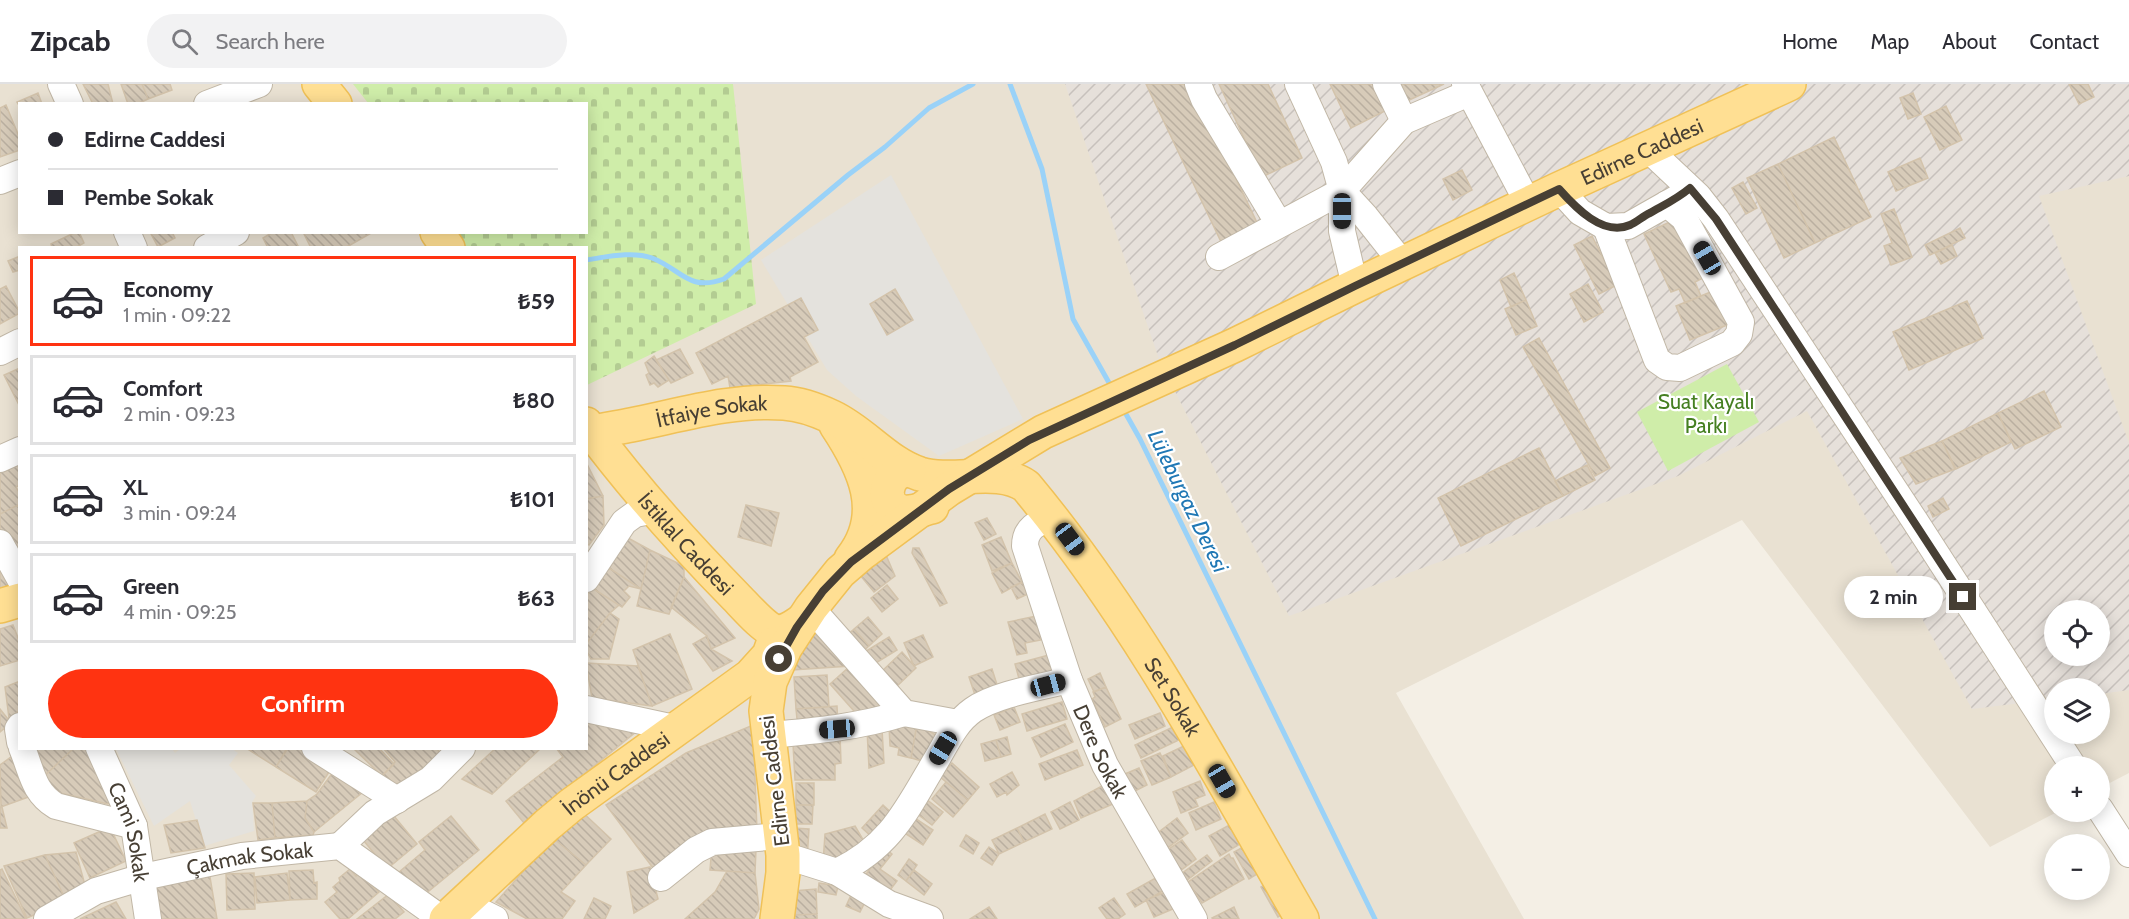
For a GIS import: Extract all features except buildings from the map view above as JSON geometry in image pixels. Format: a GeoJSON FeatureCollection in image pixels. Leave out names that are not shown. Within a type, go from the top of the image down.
{"type":"FeatureCollection","features":[{"type":"Feature","properties":{"kind":"main road"},"geometry":{"type":"LineString","coordinates":[[319,84],[333,102]]}},
{"type":"Feature","properties":{"kind":"main road","name":"Edirne Caddesi"},"geometry":{"type":"LineString","coordinates":[[777,919],[783,873],[767,723],[768,691],[784,648],[807,614],[840,572],[861,554],[968,477],[1024,443],[1235,345],[1559,189],[1789,84]]}},
{"type":"Feature","properties":{"kind":"main road","name":"İtfaiye Sokak"},"geometry":{"type":"LineString","coordinates":[[588,430],[626,426],[718,407],[784,403],[807,407],[830,416],[854,430],[909,470],[929,476],[968,477]]}},
{"type":"Feature","properties":{"kind":"main road"},"geometry":{"type":"LineString","coordinates":[[830,416],[857,460],[869,501],[868,527],[863,540],[840,572]]}},
{"type":"Feature","properties":{"kind":"main road"},"geometry":{"type":"LineString","coordinates":[[613,459],[613,442],[626,426]]}},
{"type":"Feature","properties":{"kind":"main road","name":"İstiklal Caddesi"},"geometry":{"type":"LineString","coordinates":[[588,430],[721,582],[771,629]]}},
{"type":"Feature","properties":{"kind":"main road","name":"Set Sokak"},"geometry":{"type":"LineString","coordinates":[[1024,443],[1020,466],[1026,486],[1090,566],[1154,663],[1302,919]]}},
{"type":"Feature","properties":{"kind":"main road"},"geometry":{"type":"LineString","coordinates":[[909,470],[899,471],[892,478],[888,487],[891,504],[900,511],[907,512],[954,502],[988,498],[1018,503],[1052,517]]}},
{"type":"Feature","properties":{"kind":"main road"},"geometry":{"type":"LineString","coordinates":[[968,477],[1011,478],[1026,486]]}},
{"type":"Feature","properties":{"kind":"main road"},"geometry":{"type":"LineString","coordinates":[[0,606],[18,601]]}},
{"type":"Feature","properties":{"kind":"main road"},"geometry":{"type":"LineString","coordinates":[[771,629],[782,631],[807,614]]}},
{"type":"Feature","properties":{"kind":"main road","name":"İnönü Caddesi"},"geometry":{"type":"LineString","coordinates":[[450,914],[572,805],[754,673],[769,656],[774,642],[771,629]]}},
{"type":"Feature","properties":{"kind":"main road"},"geometry":{"type":"LineString","coordinates":[[725,696],[738,692],[750,694],[760,700],[767,723]]}},
{"type":"Feature","properties":{"kind":"street"},"geometry":{"type":"LineString","coordinates":[[62,84],[69,102]]}},
{"type":"Feature","properties":{"kind":"street"},"geometry":{"type":"LineString","coordinates":[[212,102],[259,84]]}},
{"type":"Feature","properties":{"kind":"street"},"geometry":{"type":"LineString","coordinates":[[1198,84],[1204,99],[1279,224]]}},
{"type":"Feature","properties":{"kind":"street"},"geometry":{"type":"LineString","coordinates":[[1298,84],[1334,162],[1342,191],[1342,231],[1355,286]]}},
{"type":"Feature","properties":{"kind":"street"},"geometry":{"type":"LineString","coordinates":[[1386,84],[1404,122]]}},
{"type":"Feature","properties":{"kind":"street"},"geometry":{"type":"LineString","coordinates":[[1219,258],[1342,191],[1404,122],[1467,88],[1529,205]]}},
{"type":"Feature","properties":{"kind":"street"},"geometry":{"type":"LineString","coordinates":[[1648,149],[1690,188],[1716,219],[2067,756]]}},
{"type":"Feature","properties":{"kind":"street"},"geometry":{"type":"LineString","coordinates":[[0,181],[18,175]]}},
{"type":"Feature","properties":{"kind":"street"},"geometry":{"type":"LineString","coordinates":[[1559,189],[1580,212],[1606,226],[1628,226],[1690,188]]}},
{"type":"Feature","properties":{"kind":"street"},"geometry":{"type":"LineString","coordinates":[[1342,191],[1403,264]]}},
{"type":"Feature","properties":{"kind":"street"},"geometry":{"type":"LineString","coordinates":[[1606,226],[1658,360],[1667,367],[1680,368],[1732,343],[1739,334],[1741,322],[1684,218],[1667,204]]}},
{"type":"Feature","properties":{"kind":"street"},"geometry":{"type":"LineString","coordinates":[[211,246],[232,234]]}},
{"type":"Feature","properties":{"kind":"street"},"geometry":{"type":"LineString","coordinates":[[0,352],[18,343]]}},
{"type":"Feature","properties":{"kind":"street"},"geometry":{"type":"LineString","coordinates":[[0,459],[18,451]]}},
{"type":"Feature","properties":{"kind":"street"},"geometry":{"type":"LineString","coordinates":[[588,576],[624,522],[635,514],[656,510]]}},
{"type":"Feature","properties":{"kind":"street","name":"Dere Sokak"},"geometry":{"type":"LineString","coordinates":[[1052,517],[1038,522],[1029,529],[1025,537],[1025,546],[1069,680],[1105,765],[1194,919]]}},
{"type":"Feature","properties":{"kind":"street"},"geometry":{"type":"LineString","coordinates":[[0,543],[18,575]]}},
{"type":"Feature","properties":{"kind":"street"},"geometry":{"type":"LineString","coordinates":[[807,614],[904,713]]}},
{"type":"Feature","properties":{"kind":"street"},"geometry":{"type":"LineString","coordinates":[[837,872],[877,848],[897,825],[958,723],[975,709],[1006,696],[1069,680]]}},
{"type":"Feature","properties":{"kind":"street"},"geometry":{"type":"LineString","coordinates":[[588,709],[679,729]]}},
{"type":"Feature","properties":{"kind":"street"},"geometry":{"type":"LineString","coordinates":[[767,723],[837,729],[872,723],[904,713],[958,723]]}},
{"type":"Feature","properties":{"kind":"street"},"geometry":{"type":"LineString","coordinates":[[20,750],[39,792],[47,801],[56,806],[134,826]]}},
{"type":"Feature","properties":{"kind":"street","name":"Cami Sokak"},"geometry":{"type":"LineString","coordinates":[[100,750],[134,826],[148,919]]}},
{"type":"Feature","properties":{"kind":"street"},"geometry":{"type":"LineString","coordinates":[[318,750],[397,800]]}},
{"type":"Feature","properties":{"kind":"street"},"geometry":{"type":"LineString","coordinates":[[340,846],[375,813],[431,779],[460,750]]}},
{"type":"Feature","properties":{"kind":"street"},"geometry":{"type":"LineString","coordinates":[[2108,822],[2129,854]]}},
{"type":"Feature","properties":{"kind":"street"},"geometry":{"type":"LineString","coordinates":[[661,878],[696,850],[712,842],[781,846],[837,872],[890,911],[930,919]]}},
{"type":"Feature","properties":{"kind":"street","name":"Çakmak Sokak"},"geometry":{"type":"LineString","coordinates":[[47,919],[96,891],[142,877],[242,856],[340,846],[450,914],[495,919]]}},
{"type":"Feature","properties":{"kind":"shaded area"},"geometry":{"type":"Polygon","coordinates":[[[0,84],[2129,84],[2129,773],[2110,783],[2110,756],[2044,756],[2044,819],[1990,847],[1742,520],[1396,693],[1524,919],[0,919],[0,84]]]}},
{"type":"Feature","properties":{"kind":"shaded area"},"geometry":{"type":"Polygon","coordinates":[[[1065,84],[2129,84],[2129,176],[2039,196],[2129,443],[2129,690],[2110,693],[2110,678],[2044,678],[2044,700],[1972,709],[1807,411],[1678,476],[1289,616],[1160,362],[1065,84]]]}},
{"type":"Feature","properties":{"kind":"shaded area"},"geometry":{"type":"Polygon","coordinates":[[[891,175],[1023,419],[939,456],[856,396],[827,370],[761,260],[891,175]]]}},
{"type":"Feature","properties":{"kind":"shaded area"},"geometry":{"type":"Polygon","coordinates":[[[116,750],[173,750],[175,753],[179,750],[234,750],[238,753],[229,765],[256,796],[252,802],[254,831],[204,846],[190,801],[154,826],[116,750]]]}},
{"type":"Feature","properties":{"kind":"green space"},"geometry":{"type":"Polygon","coordinates":[[[353,84],[733,84],[756,304],[588,385],[588,246],[461,246],[451,234],[588,234],[588,102],[367,102],[353,84]]]}},
{"type":"Feature","properties":{"kind":"green space","name":"Suat Kayalı Parkı"},"geometry":{"type":"Polygon","coordinates":[[[1727,364],[1759,422],[1668,471],[1637,412],[1727,364]]]}},
{"type":"Feature","properties":{"kind":"waterway"},"geometry":{"type":"LineString","coordinates":[[588,260],[619,255],[644,256],[662,263],[693,281],[702,283],[724,279],[929,108],[973,84]]}},
{"type":"Feature","properties":{"kind":"waterway","name":"Lüleburgaz Deresi"},"geometry":{"type":"LineString","coordinates":[[1010,84],[1042,169],[1073,319],[1112,388]]}},
{"type":"Feature","properties":{"kind":"waterway","name":"Lüleburgaz Deresi"},"geometry":{"type":"LineString","coordinates":[[1122,407],[1140,439],[1375,919]]}},
{"type":"Feature","properties":{"kind":"route"},"geometry":{"type":"LineString","coordinates":[[779,659],[797,627],[823,591],[851,562],[949,489],[1029,440],[1235,345],[1559,189],[1580,212],[1606,226],[1628,226],[1676,200],[1690,188],[1698,196],[1716,219],[1963,597]]}}]}
